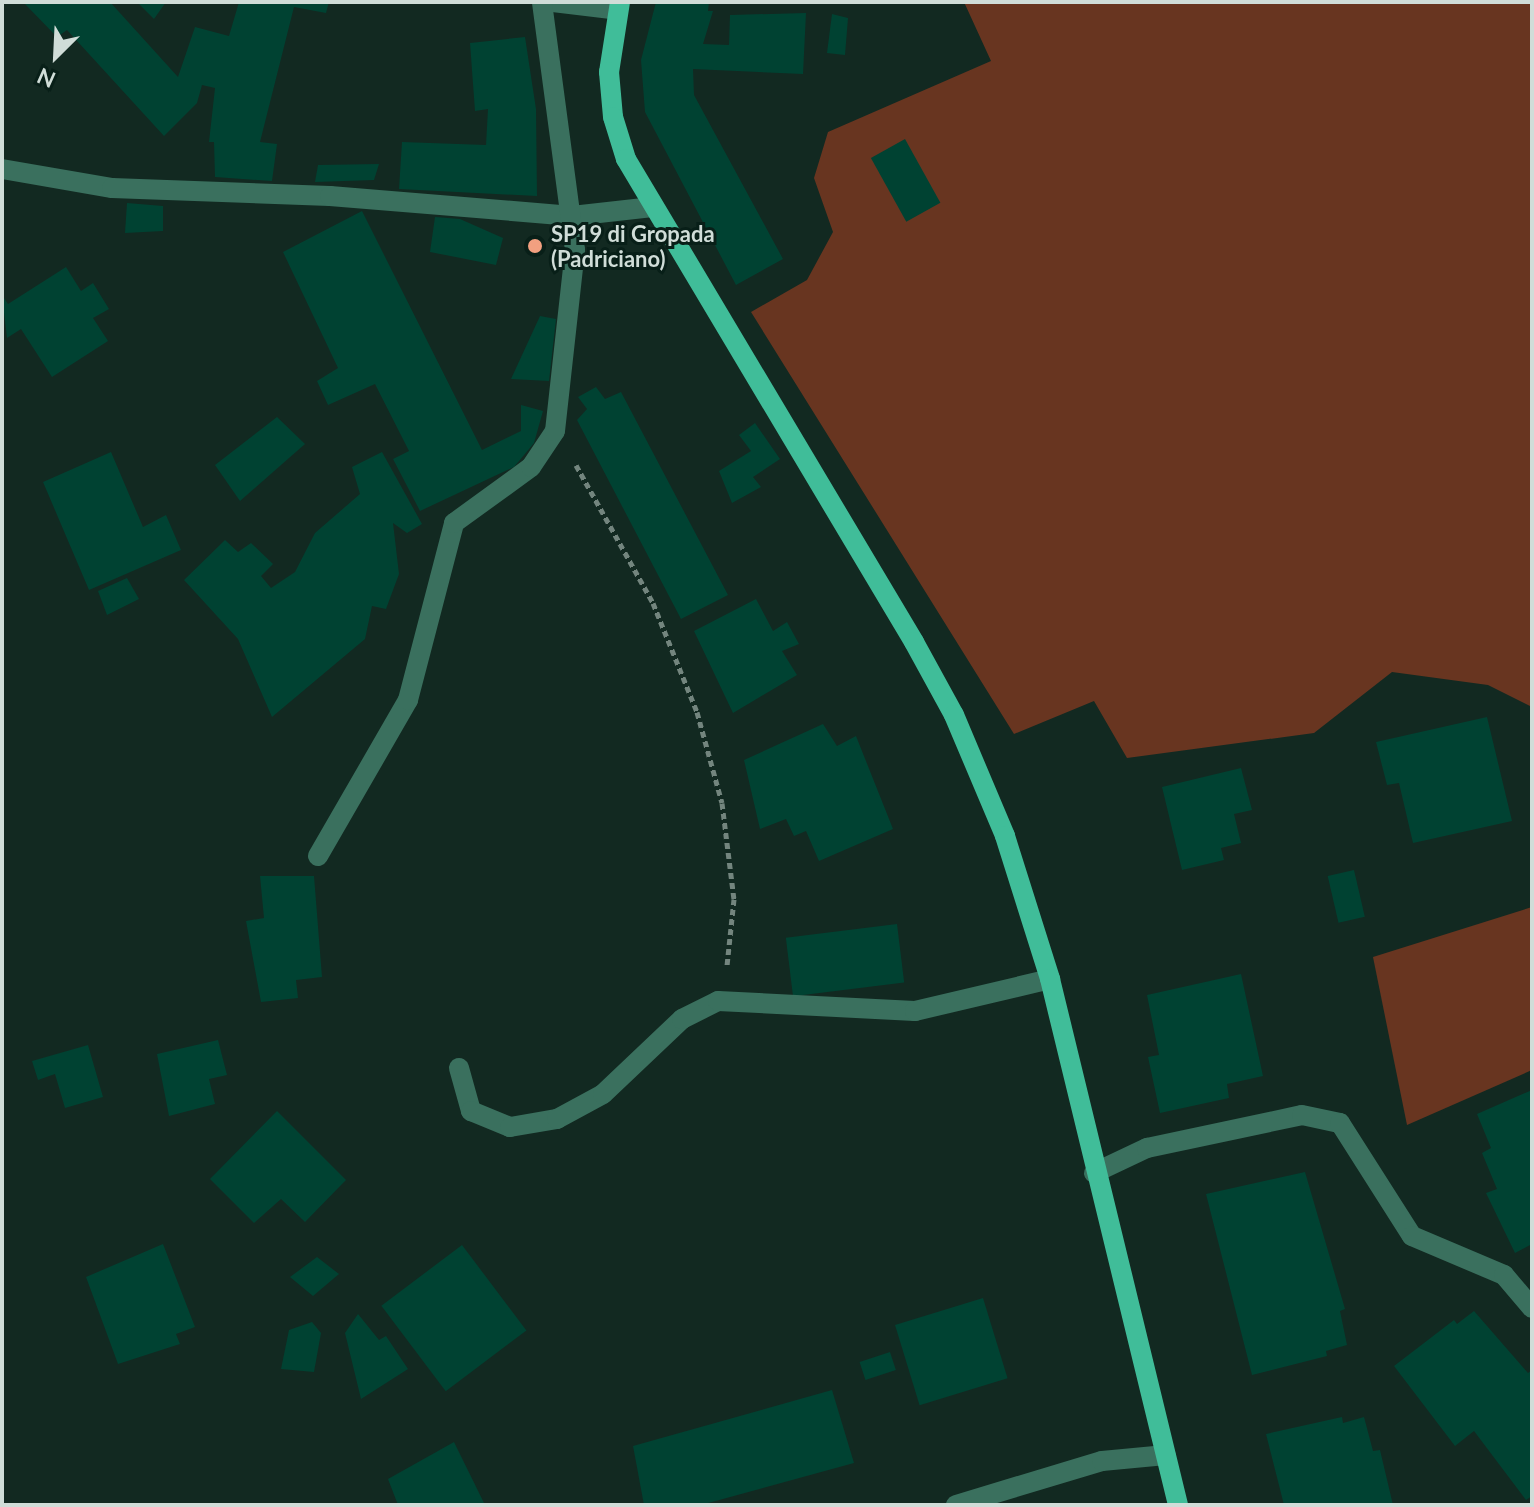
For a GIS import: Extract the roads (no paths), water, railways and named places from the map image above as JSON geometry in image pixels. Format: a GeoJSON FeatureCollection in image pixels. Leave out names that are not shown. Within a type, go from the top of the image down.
{"type":"FeatureCollection","features":[{"type":"Feature","properties":{"kind":"main road"},"geometry":{"type":"LineString","coordinates":[[619,6],[609,72],[613,117],[626,159],[652,207],[777,404],[954,715],[1005,836],[1050,979],[1094,1173],[1178,1505]]}},
{"type":"Feature","properties":{"kind":"street"},"geometry":{"type":"LineString","coordinates":[[318,856],[408,700],[454,523],[531,467],[555,431],[575,250],[542,2]]}},
{"type":"Feature","properties":{"kind":"street"},"geometry":{"type":"LineString","coordinates":[[553,2],[619,6]]}},
{"type":"Feature","properties":{"kind":"street"},"geometry":{"type":"LineString","coordinates":[[2,169],[112,188],[330,196],[572,216],[652,207]]}},
{"type":"Feature","properties":{"kind":"street"},"geometry":{"type":"LineString","coordinates":[[459,1068],[471,1111],[510,1127],[557,1119],[603,1094],[682,1019],[718,1001],[915,1011],[1050,979]]}},
{"type":"Feature","properties":{"kind":"street"},"geometry":{"type":"LineString","coordinates":[[1094,1173],[1147,1148],[1302,1115],[1340,1123],[1412,1236],[1504,1275],[1532,1308]]}},
{"type":"Feature","properties":{"kind":"street"},"geometry":{"type":"LineString","coordinates":[[956,1505],[1102,1461],[1166,1455]]}},
{"type":"Feature","properties":{"kind":"place","name":"SP19 di Gropada (Padriciano)"},"geometry":{"type":"Point","coordinates":[535,246]}}]}
